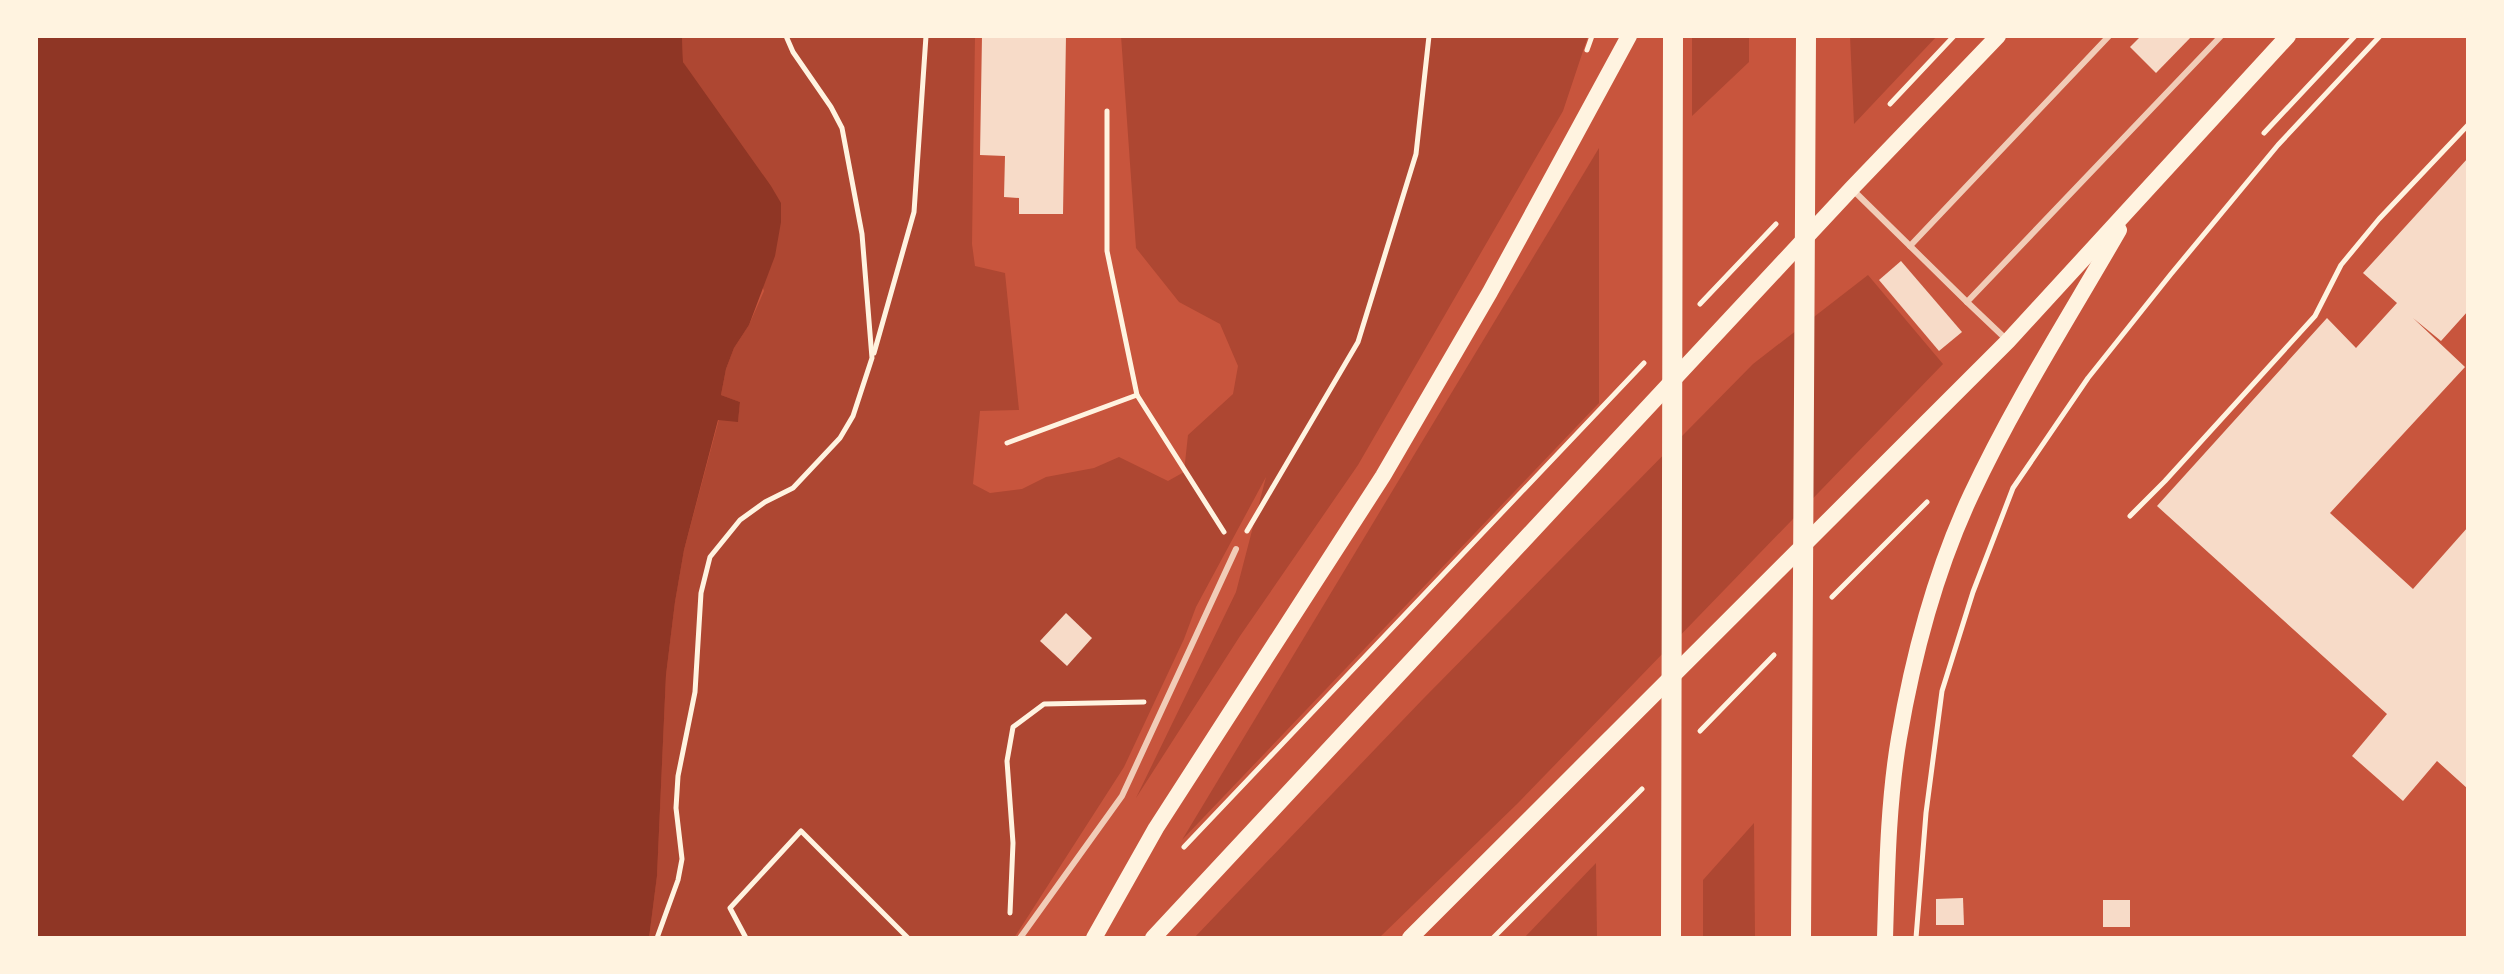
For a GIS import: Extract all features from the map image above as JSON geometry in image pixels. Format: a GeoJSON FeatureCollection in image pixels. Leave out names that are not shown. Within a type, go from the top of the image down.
{"type":"FeatureCollection","features":[{"type":"Feature","properties":{"kind":"main road"},"geometry":{"type":"LineString","coordinates":[[1094,938],[1156,828],[1383,476],[1490,292],[1629,36]]}},
{"type":"Feature","properties":{"kind":"main road"},"geometry":{"type":"LineString","coordinates":[[1671,932],[1673,36]]}},
{"type":"Feature","properties":{"kind":"main road"},"geometry":{"type":"LineString","coordinates":[[1801,938],[1806,36]]}},
{"type":"Feature","properties":{"kind":"main road"},"geometry":{"type":"LineString","coordinates":[[1153,938],[1852,188],[1998,36]]}},
{"type":"Feature","properties":{"kind":"main road"},"geometry":{"type":"LineString","coordinates":[[1410,938],[2008,341],[2288,36]]}},
{"type":"Feature","properties":{"kind":"main road"},"geometry":{"type":"LineString","coordinates":[[1885,938],[1887,862],[1899,740],[1923,628],[1951,544],[1971,495],[2020,402],[2135,202]]}},
{"type":"Feature","properties":{"kind":"main road"},"geometry":{"type":"LineString","coordinates":[[1419,938],[1431,918]]}},
{"type":"Feature","properties":{"kind":"lane"},"geometry":{"type":"LineString","coordinates":[[1910,246],[2109,36]]}},
{"type":"Feature","properties":{"kind":"lane"},"geometry":{"type":"LineString","coordinates":[[1967,302],[2221,36]]}},
{"type":"Feature","properties":{"kind":"lane"},"geometry":{"type":"LineString","coordinates":[[1852,188],[2008,341]]}},
{"type":"Feature","properties":{"kind":"lane"},"geometry":{"type":"LineString","coordinates":[[1020,938],[1122,796],[1236,549]]}},
{"type":"Feature","properties":{"kind":"path"},"geometry":{"type":"LineString","coordinates":[[786,36],[842,128],[862,234],[872,358]]}},
{"type":"Feature","properties":{"kind":"path"},"geometry":{"type":"LineString","coordinates":[[657,938],[678,880],[682,859],[676,808],[678,776],[695,692],[701,593],[710,557],[740,520],[765,502],[793,488],[840,438],[853,416],[914,212],[926,36]]}},
{"type":"Feature","properties":{"kind":"path"},"geometry":{"type":"LineString","coordinates":[[1107,111],[1107,251],[1137,395],[1236,549],[1358,342],[1416,154],[1429,36]]}},
{"type":"Feature","properties":{"kind":"path"},"geometry":{"type":"LineString","coordinates":[[1583,61],[1592,36]]}},
{"type":"Feature","properties":{"kind":"path"},"geometry":{"type":"LineString","coordinates":[[1882,113],[1954,36]]}},
{"type":"Feature","properties":{"kind":"path"},"geometry":{"type":"LineString","coordinates":[[2264,133],[2355,36]]}},
{"type":"Feature","properties":{"kind":"path"},"geometry":{"type":"LineString","coordinates":[[1916,938],[1926,813],[1942,691],[1973,592],[2013,488],[2088,378],[2171,274],[2278,145],[2380,36]]}},
{"type":"Feature","properties":{"kind":"path"},"geometry":{"type":"LineString","coordinates":[[2130,516],[2315,316],[2341,265],[2379,219],[2468,125]]}},
{"type":"Feature","properties":{"kind":"path"},"geometry":{"type":"LineString","coordinates":[[1697,307],[1784,216]]}},
{"type":"Feature","properties":{"kind":"path"},"geometry":{"type":"LineString","coordinates":[[1184,847],[1653,353]]}},
{"type":"Feature","properties":{"kind":"path"},"geometry":{"type":"LineString","coordinates":[[1007,443],[1137,395]]}},
{"type":"Feature","properties":{"kind":"path"},"geometry":{"type":"LineString","coordinates":[[1827,603],[1927,502]]}},
{"type":"Feature","properties":{"kind":"path"},"geometry":{"type":"LineString","coordinates":[[1693,737],[1782,648]]}},
{"type":"Feature","properties":{"kind":"path"},"geometry":{"type":"LineString","coordinates":[[1010,922],[1013,843],[1007,761],[1013,727],[1044,704],[1168,701]]}},
{"type":"Feature","properties":{"kind":"path"},"geometry":{"type":"LineString","coordinates":[[1493,938],[1649,782]]}},
{"type":"Feature","properties":{"kind":"path"},"geometry":{"type":"LineString","coordinates":[[746,938],[730,908],[801,831],[908,938]]}},
{"type":"Feature","properties":{"kind":"shaded area"},"geometry":{"type":"Polygon","coordinates":[[[36,36],[682,36],[683,62],[771,186],[781,203],[781,222],[775,256],[749,325],[734,348],[726,369],[721,395],[740,402],[738,422],[718,420],[684,550],[666,675],[657,876],[649,938],[36,938],[36,36]]]}},
{"type":"Feature","properties":{"kind":"shaded area"},"geometry":{"type":"Polygon","coordinates":[[[682,36],[975,36],[972,244],[975,266],[1005,273],[1019,410],[980,411],[973,484],[990,493],[1022,489],[1046,477],[1094,468],[1119,457],[1168,481],[1184,472],[1188,435],[1233,394],[1238,366],[1220,324],[1179,302],[1136,248],[1121,36],[1588,36],[1563,111],[1358,465],[1240,636],[1136,798],[1236,592],[1266,477],[1196,607],[1124,767],[1014,938],[649,938],[657,876],[666,675],[684,550],[719,419],[738,421],[740,402],[721,395],[726,369],[764,291],[694,80],[683,62],[682,36]]]}},
{"type":"Feature","properties":{"kind":"shaded area"},"geometry":{"type":"Polygon","coordinates":[[[1692,36],[1749,36],[1749,62],[1692,116],[1692,36]]]}},
{"type":"Feature","properties":{"kind":"shaded area"},"geometry":{"type":"Polygon","coordinates":[[[1850,36],[1937,36],[1854,124],[1850,36]]]}},
{"type":"Feature","properties":{"kind":"shaded area"},"geometry":{"type":"Polygon","coordinates":[[[1599,148],[1599,403],[1182,840],[1599,148]]]}},
{"type":"Feature","properties":{"kind":"shaded area"},"geometry":{"type":"Polygon","coordinates":[[[1868,275],[1943,364],[1518,803],[1379,938],[1194,938],[1423,699],[1753,364],[1868,275]]]}},
{"type":"Feature","properties":{"kind":"shaded area"},"geometry":{"type":"Polygon","coordinates":[[[1754,823],[1755,938],[1703,938],[1703,880],[1754,823]]]}},
{"type":"Feature","properties":{"kind":"shaded area"},"geometry":{"type":"Polygon","coordinates":[[[1596,863],[1597,938],[1524,938],[1596,863]]]}},
{"type":"Feature","properties":{"kind":"building"},"geometry":{"type":"Polygon","coordinates":[[[982,36],[1066,36],[1063,214],[1019,214],[1019,198],[1004,197],[1005,156],[980,155],[982,36]]]}},
{"type":"Feature","properties":{"kind":"building"},"geometry":{"type":"Polygon","coordinates":[[[2141,36],[2192,36],[2156,73],[2130,47],[2141,36]]]}},
{"type":"Feature","properties":{"kind":"building"},"geometry":{"type":"Polygon","coordinates":[[[2468,158],[2468,311],[2441,341],[2413,318],[2465,367],[2330,513],[2413,589],[2468,527],[2468,789],[2437,761],[2403,801],[2352,756],[2387,714],[2157,506],[2327,318],[2356,348],[2397,303],[2363,273],[2468,158]]]}},
{"type":"Feature","properties":{"kind":"building"},"geometry":{"type":"Polygon","coordinates":[[[1901,261],[1962,332],[1939,351],[1879,280],[1901,261]]]}},
{"type":"Feature","properties":{"kind":"building"},"geometry":{"type":"Polygon","coordinates":[[[1066,613],[1092,638],[1067,666],[1040,641],[1066,613]]]}},
{"type":"Feature","properties":{"kind":"building"},"geometry":{"type":"Polygon","coordinates":[[[1963,898],[1964,925],[1936,925],[1936,899],[1963,898]]]}},
{"type":"Feature","properties":{"kind":"building"},"geometry":{"type":"Polygon","coordinates":[[[2103,900],[2130,900],[2130,927],[2103,927],[2103,900]]]}}]}
